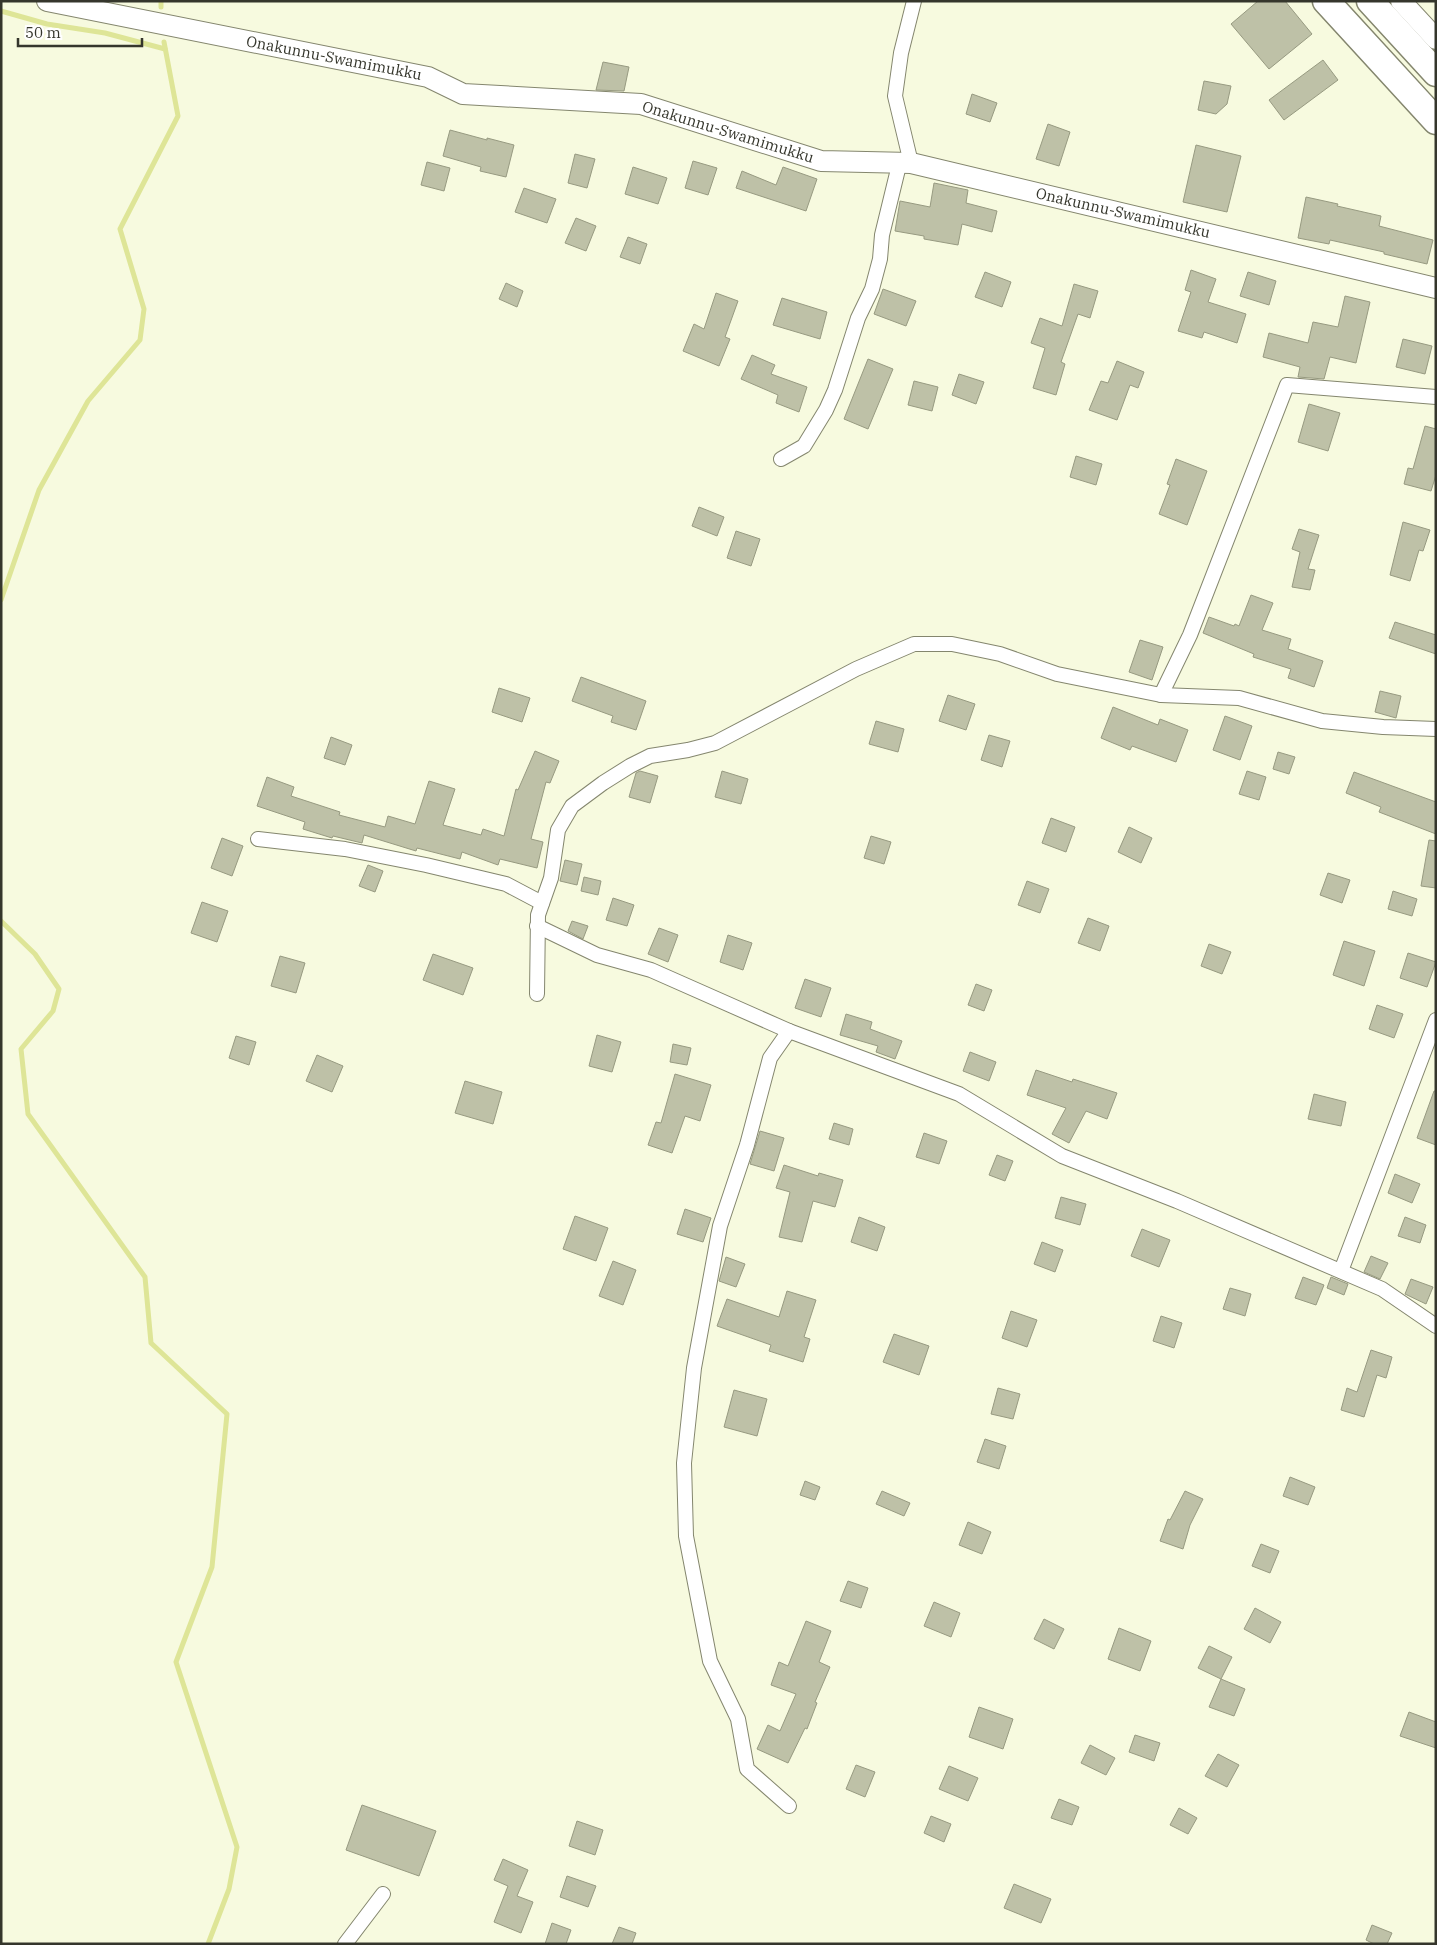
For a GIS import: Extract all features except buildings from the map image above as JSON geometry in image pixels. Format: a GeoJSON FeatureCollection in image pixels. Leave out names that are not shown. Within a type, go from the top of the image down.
{"type":"FeatureCollection","features":[{"type":"Feature","properties":{"kind":"highway"},"geometry":{"type":"LineString","coordinates":[[1326,1],[1436,121]]}},
{"type":"Feature","properties":{"kind":"highway"},"geometry":{"type":"LineString","coordinates":[[1370,1],[1436,73]]}},
{"type":"Feature","properties":{"kind":"street","name":"Onakunnu-Swamimukku"},"geometry":{"type":"LineString","coordinates":[[47,1],[428,77],[463,94],[641,104],[822,161],[906,162],[1436,288]]}},
{"type":"Feature","properties":{"kind":"street"},"geometry":{"type":"LineString","coordinates":[[781,459],[804,446],[826,410],[858,318],[872,289],[880,259],[882,235],[906,162],[895,96],[901,53],[914,1]]}},
{"type":"Feature","properties":{"kind":"street"},"geometry":{"type":"LineString","coordinates":[[1401,1],[1436,39]]}},
{"type":"Feature","properties":{"kind":"street"},"geometry":{"type":"LineString","coordinates":[[1161,695],[1190,635],[1287,385],[1436,397]]}},
{"type":"Feature","properties":{"kind":"street"},"geometry":{"type":"LineString","coordinates":[[537,994],[538,914],[551,878],[558,830],[572,806],[603,782],[650,756],[688,750],[715,743],[856,669],[914,644],[952,644],[1000,654],[1057,674],[1161,695],[1239,698],[1322,721],[1383,727],[1436,729]]}},
{"type":"Feature","properties":{"kind":"street"},"geometry":{"type":"LineString","coordinates":[[258,839],[345,849],[434,867],[506,884],[542,903]]}},
{"type":"Feature","properties":{"kind":"street"},"geometry":{"type":"LineString","coordinates":[[537,926],[597,955],[651,970],[789,1031],[959,1094],[1062,1156],[1177,1201],[1382,1289],[1436,1326]]}},
{"type":"Feature","properties":{"kind":"street"},"geometry":{"type":"LineString","coordinates":[[1341,1272],[1436,1020]]}},
{"type":"Feature","properties":{"kind":"street"},"geometry":{"type":"LineString","coordinates":[[789,1031],[770,1058],[747,1145],[720,1226],[694,1368],[684,1463],[686,1536],[710,1661],[738,1719],[747,1769],[789,1806]]}},
{"type":"Feature","properties":{"kind":"street"},"geometry":{"type":"LineString","coordinates":[[345,1944],[383,1894]]}},
{"type":"Feature","properties":{"kind":"waterway"},"geometry":{"type":"LineString","coordinates":[[161,1],[161,7]]}},
{"type":"Feature","properties":{"kind":"waterway"},"geometry":{"type":"LineString","coordinates":[[1,11],[47,24],[105,33],[165,49]]}},
{"type":"Feature","properties":{"kind":"waterway"},"geometry":{"type":"LineString","coordinates":[[1,600],[39,490],[88,401],[140,340],[144,309],[120,229],[178,116],[164,42]]}},
{"type":"Feature","properties":{"kind":"waterway"},"geometry":{"type":"LineString","coordinates":[[1,921],[35,954],[59,989],[53,1011],[21,1049],[28,1114],[145,1277],[151,1343],[227,1414],[212,1567],[176,1662],[237,1847],[229,1889],[208,1944]]}}]}
